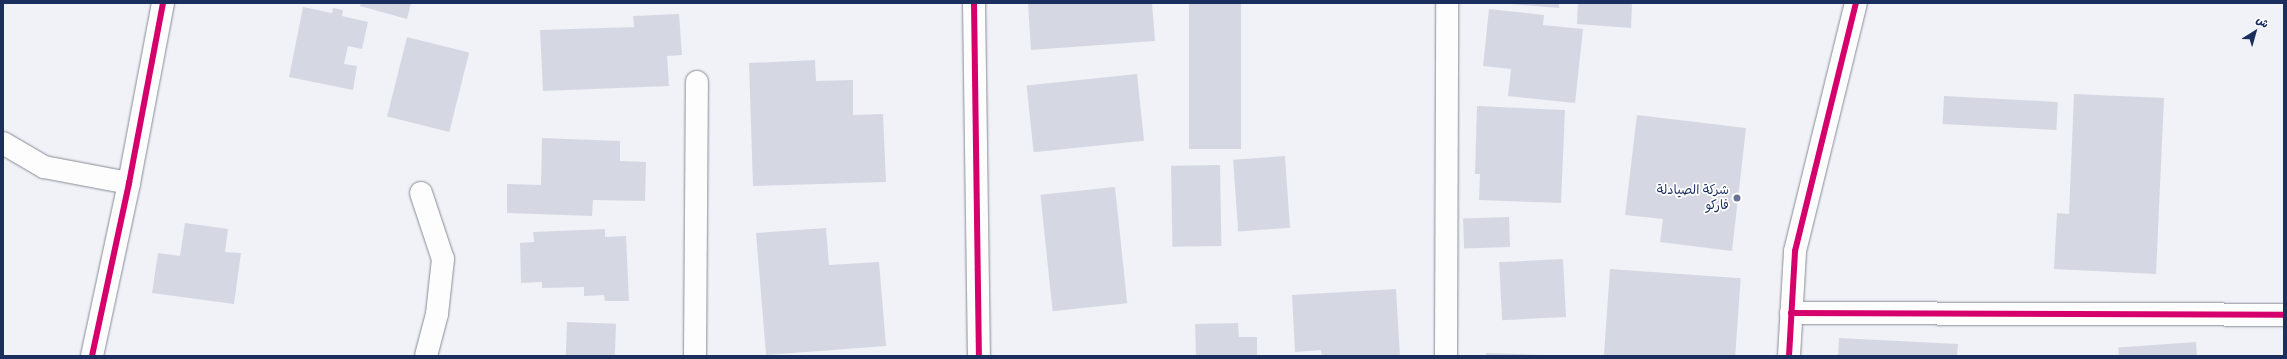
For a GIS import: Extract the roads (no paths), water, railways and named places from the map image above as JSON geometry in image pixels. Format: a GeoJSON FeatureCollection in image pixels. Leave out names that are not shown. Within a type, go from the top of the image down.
{"type":"FeatureCollection","features":[{"type":"Feature","properties":{"kind":"street"},"geometry":{"type":"LineString","coordinates":[[92,356],[129,182],[163,3]]}},
{"type":"Feature","properties":{"kind":"street"},"geometry":{"type":"LineString","coordinates":[[974,3],[979,356]]}},
{"type":"Feature","properties":{"kind":"street"},"geometry":{"type":"LineString","coordinates":[[1446,356],[1447,3]]}},
{"type":"Feature","properties":{"kind":"street"},"geometry":{"type":"LineString","coordinates":[[1789,356],[1795,251],[1856,3]]}},
{"type":"Feature","properties":{"kind":"street"},"geometry":{"type":"LineString","coordinates":[[695,356],[697,82]]}},
{"type":"Feature","properties":{"kind":"street"},"geometry":{"type":"LineString","coordinates":[[3,144],[44,166],[129,182]]}},
{"type":"Feature","properties":{"kind":"street"},"geometry":{"type":"LineString","coordinates":[[421,193],[443,259],[437,314],[426,356]]}},
{"type":"Feature","properties":{"kind":"street"},"geometry":{"type":"LineString","coordinates":[[1791,312],[2284,315]]}},
{"type":"Feature","properties":{"kind":"place","name":"شركة الصيادلة فاركو"},"geometry":{"type":"Point","coordinates":[1737,198]}}]}
